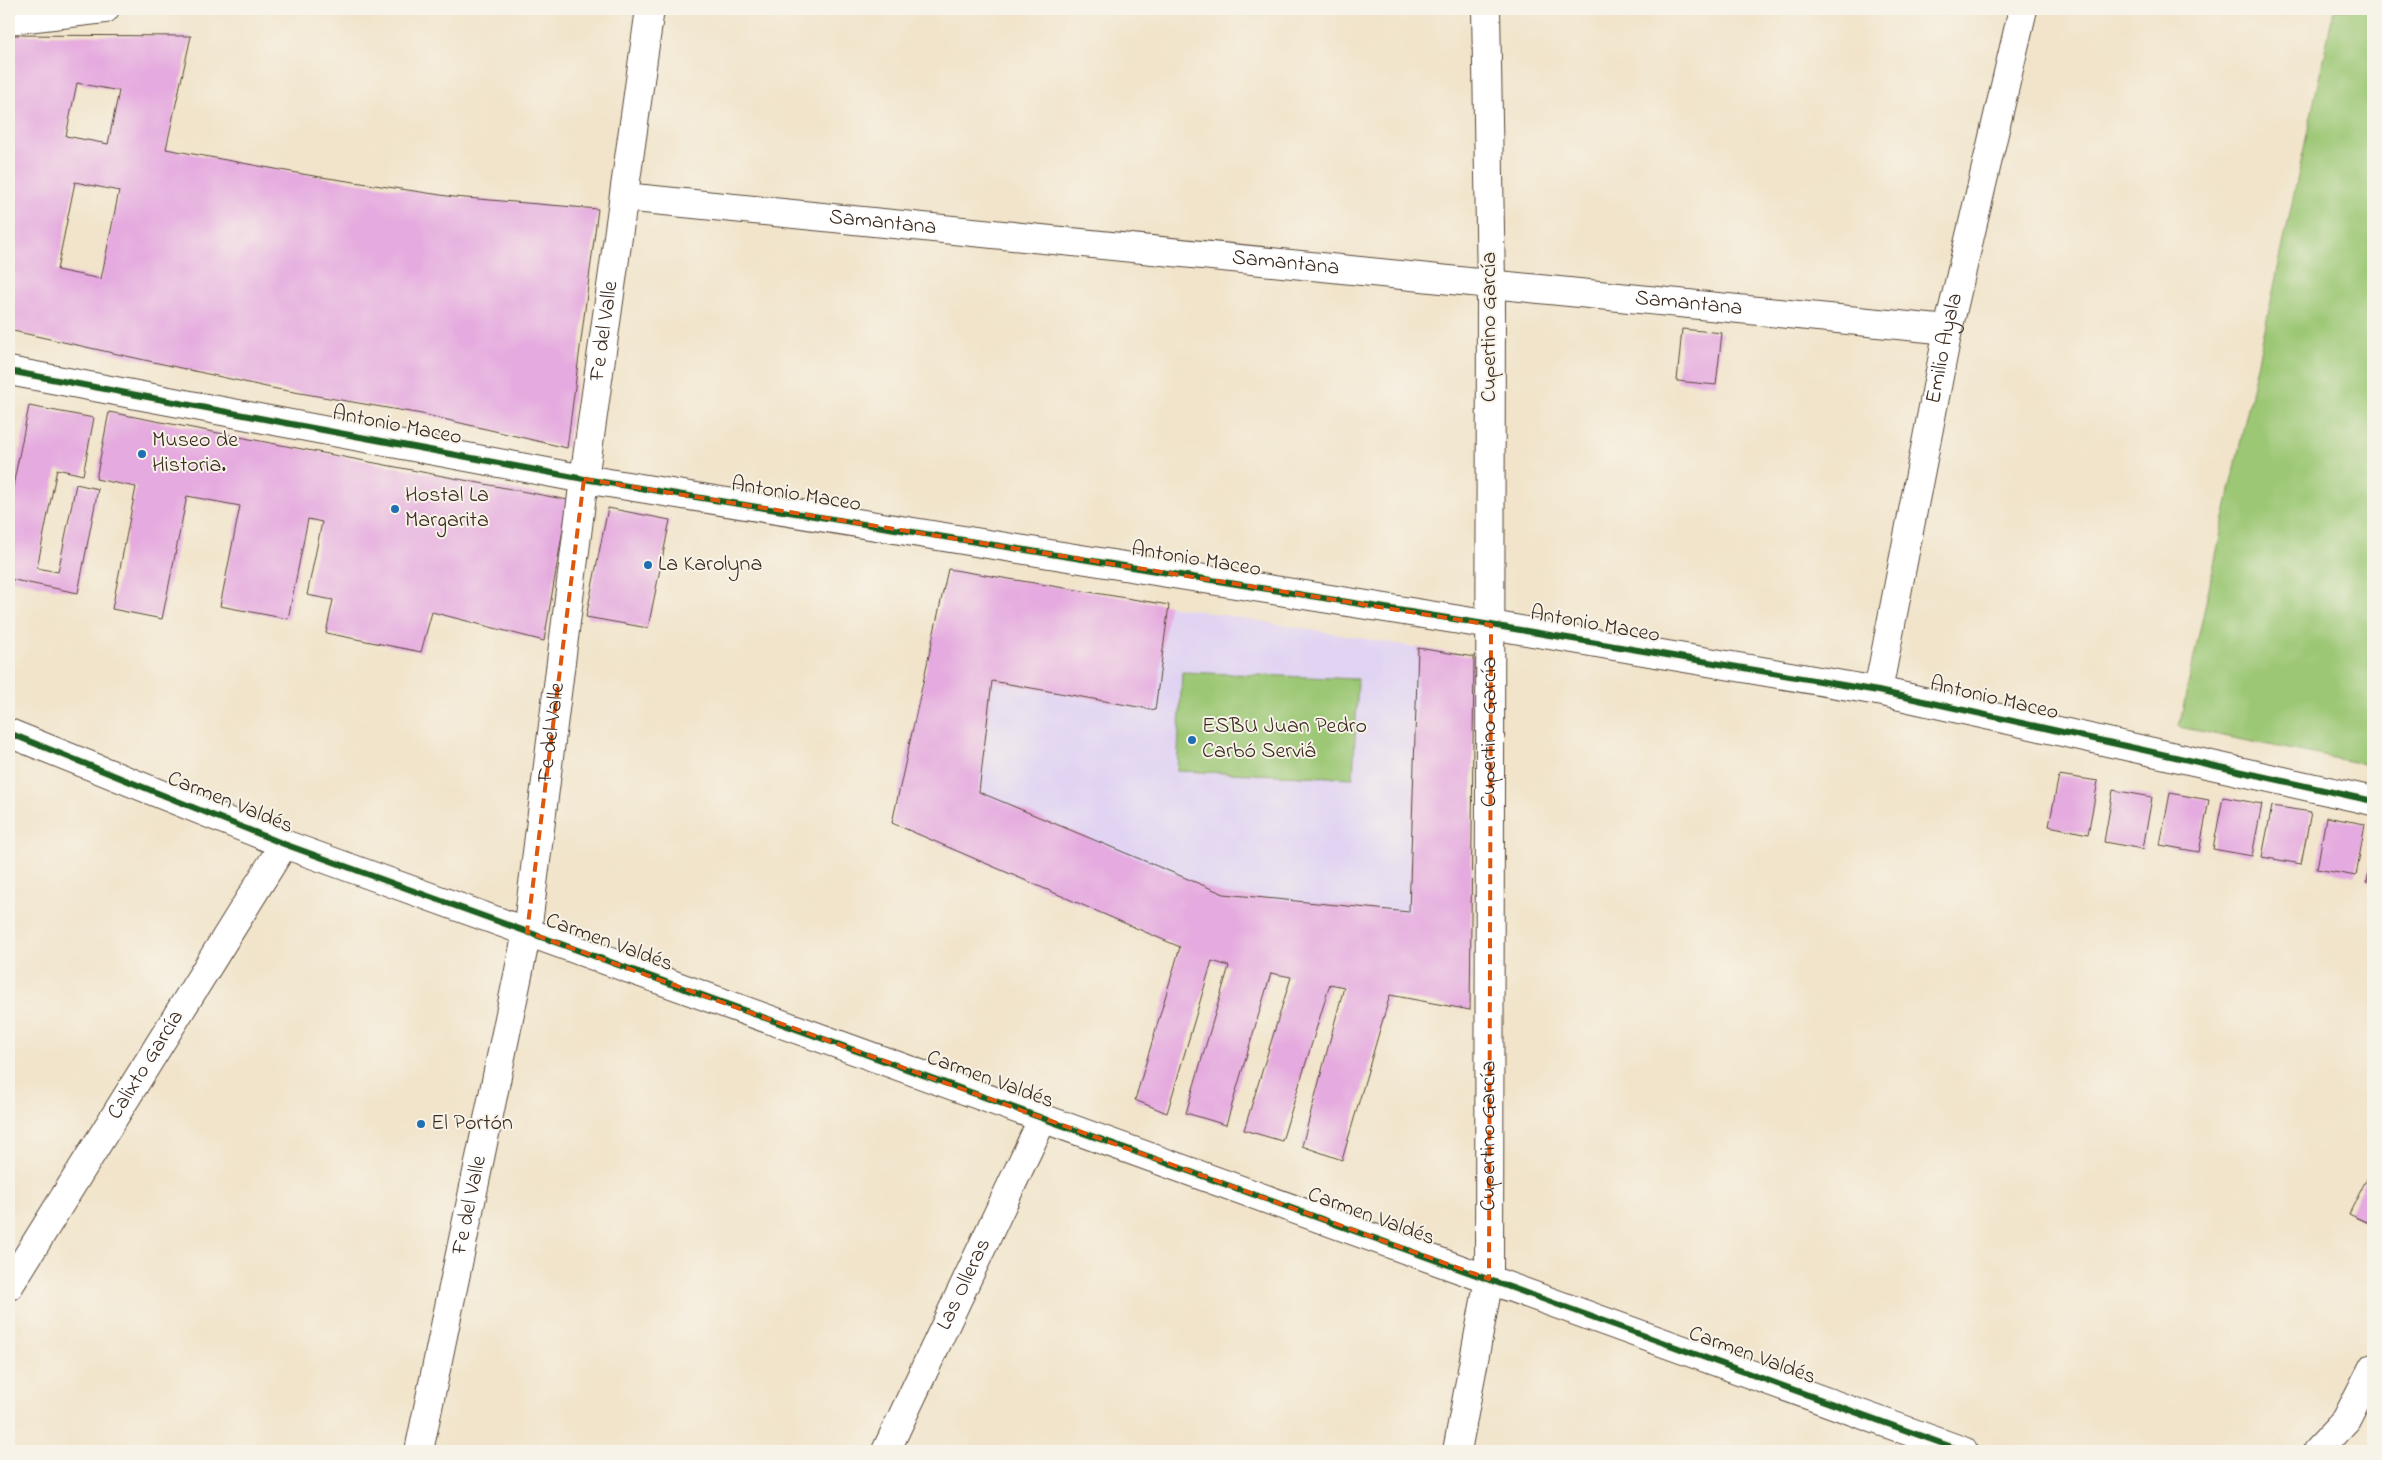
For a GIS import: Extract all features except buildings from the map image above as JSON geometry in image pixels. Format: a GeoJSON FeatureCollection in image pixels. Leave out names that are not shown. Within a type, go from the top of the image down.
{"type":"FeatureCollection","features":[{"type":"Feature","properties":{"kind":"street"},"geometry":{"type":"LineString","coordinates":[[9,20],[105,9]]}},
{"type":"Feature","properties":{"kind":"street","name":"Fe del Valle"},"geometry":{"type":"LineString","coordinates":[[419,1451],[527,932],[584,479],[650,9]]}},
{"type":"Feature","properties":{"kind":"street","name":"Cupertino García"},"geometry":{"type":"LineString","coordinates":[[1457,1451],[1489,1278],[1491,284],[1486,9]]}},
{"type":"Feature","properties":{"kind":"street","name":"Emilio Ayala"},"geometry":{"type":"LineString","coordinates":[[1878,691],[1948,330],[2024,9]]}},
{"type":"Feature","properties":{"kind":"street","name":"Samantana"},"geometry":{"type":"LineString","coordinates":[[624,197],[1948,330]]}},
{"type":"Feature","properties":{"kind":"street","name":"Antonio Maceo"},"geometry":{"type":"LineString","coordinates":[[9,371],[584,479],[1491,625],[1878,691],[2373,801]]}},
{"type":"Feature","properties":{"kind":"street","name":"Carmen Valdés"},"geometry":{"type":"LineString","coordinates":[[9,733],[284,844],[1489,1278],[1963,1451]]}},
{"type":"Feature","properties":{"kind":"street","name":"Calixto García"},"geometry":{"type":"LineString","coordinates":[[9,1286],[284,844]]}},
{"type":"Feature","properties":{"kind":"street","name":"Las Olleras"},"geometry":{"type":"LineString","coordinates":[[886,1451],[1043,1118]]}},
{"type":"Feature","properties":{"kind":"street"},"geometry":{"type":"LineString","coordinates":[[2317,1451],[2346,1420],[2373,1367]]}},
{"type":"Feature","properties":{"kind":"highlighted area"},"geometry":{"type":"Polygon","coordinates":[[[584,479],[1491,625],[1489,1279],[527,932],[584,479]]]}},
{"type":"Feature","properties":{"kind":"shaded area","name":"ESBU Juan Pedro Carbó Serviá"},"geometry":{"type":"Polygon","coordinates":[[[948,569],[1474,657],[1470,1010],[1219,964],[892,823],[948,569]]]}},
{"type":"Feature","properties":{"kind":"green space"},"geometry":{"type":"Polygon","coordinates":[[[2334,9],[2373,9],[2373,766],[2179,727],[2334,9]]]}},
{"type":"Feature","properties":{"kind":"green space"},"geometry":{"type":"Polygon","coordinates":[[[1182,672],[1358,679],[1353,778],[1177,771],[1182,672]]]}},
{"type":"Feature","properties":{"kind":"cycle path"},"geometry":{"type":"LineString","coordinates":[[9,371],[584,479],[1491,625],[1878,691],[2373,801]]}},
{"type":"Feature","properties":{"kind":"cycle path"},"geometry":{"type":"LineString","coordinates":[[9,733],[284,844],[1963,1451]]}},
{"type":"Feature","properties":{"kind":"place","name":"Museo de Historia."},"geometry":{"type":"Point","coordinates":[142,454]}},
{"type":"Feature","properties":{"kind":"place","name":"Hostal La Margarita"},"geometry":{"type":"Point","coordinates":[395,509]}},
{"type":"Feature","properties":{"kind":"place","name":"La Karolyna"},"geometry":{"type":"Point","coordinates":[648,565]}},
{"type":"Feature","properties":{"kind":"place","name":"ESBU Juan Pedro Carbó Serviá"},"geometry":{"type":"Point","coordinates":[1192,740]}},
{"type":"Feature","properties":{"kind":"place","name":"El Portón"},"geometry":{"type":"Point","coordinates":[421,1124]}}]}
